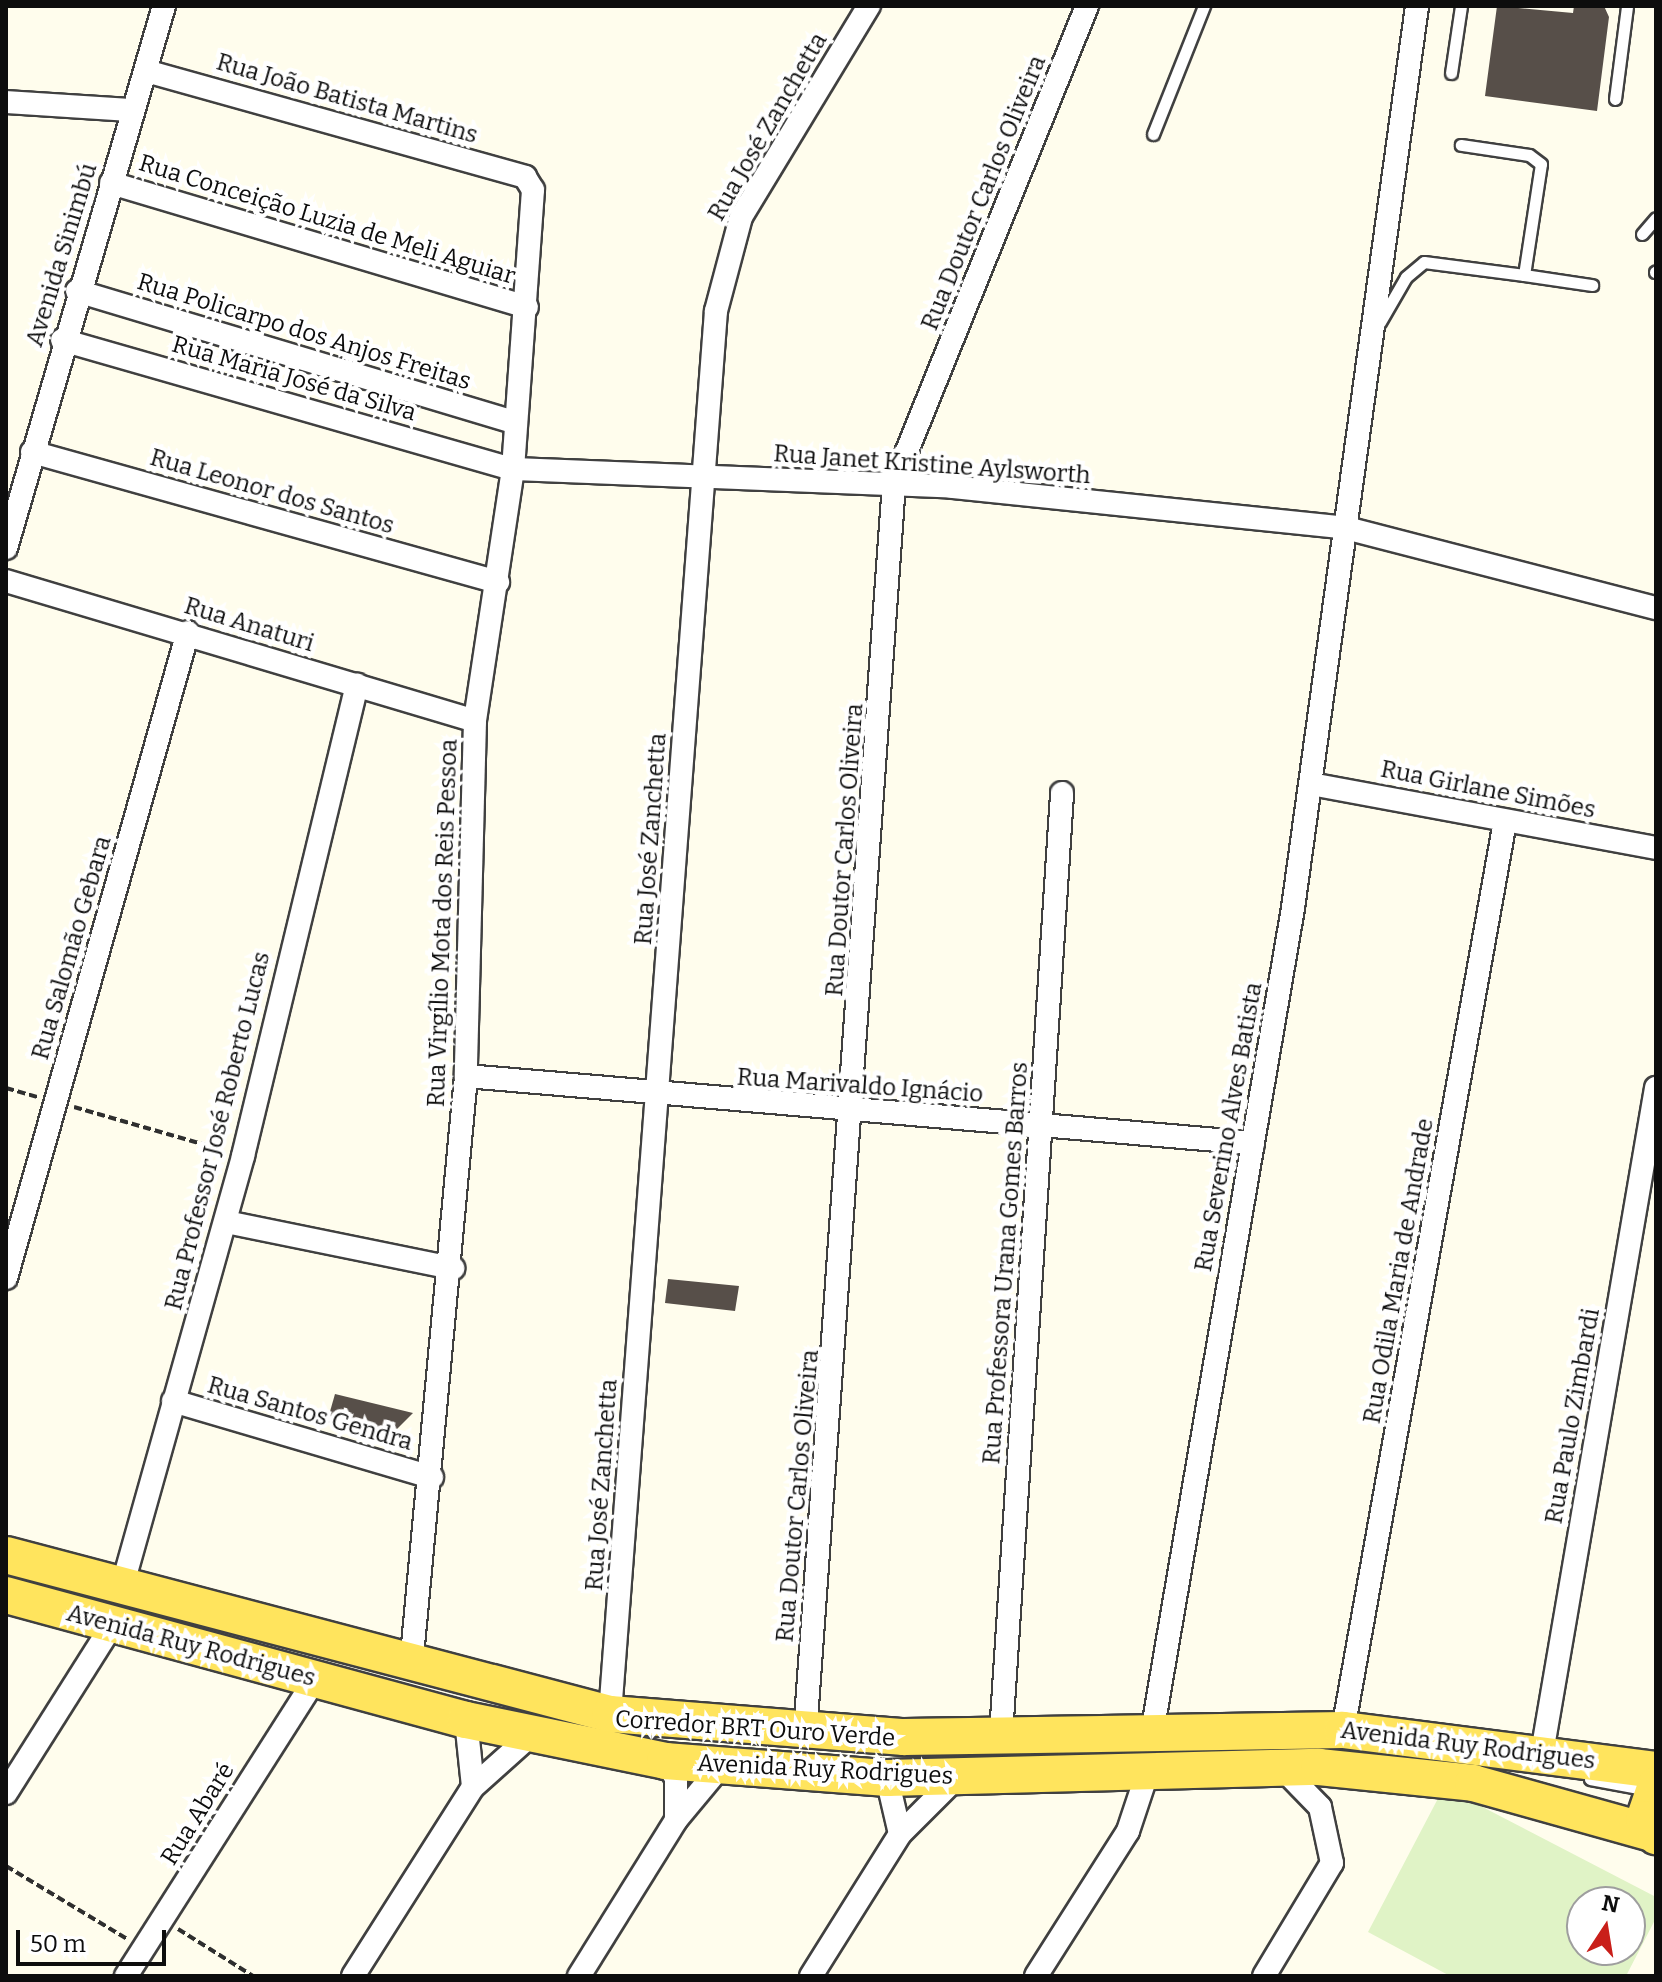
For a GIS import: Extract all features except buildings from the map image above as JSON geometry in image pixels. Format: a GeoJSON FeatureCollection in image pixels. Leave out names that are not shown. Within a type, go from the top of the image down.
{"type":"FeatureCollection","features":[{"type":"Feature","properties":{"kind":"main road","name":"Avenida Ruy Rodrigues"},"geometry":{"type":"LineString","coordinates":[[6,1555],[122,1587],[411,1686],[466,1720],[530,1736],[665,1761],[887,1778],[956,1778],[1146,1750],[1343,1730],[1542,1753],[1653,1809]]}},
{"type":"Feature","properties":{"kind":"main road","name":"Avenida Ruy Rodrigues"},"geometry":{"type":"LineString","coordinates":[[6,1595],[315,1679],[411,1686],[610,1714],[805,1734],[1001,1735],[1277,1759],[1653,1809]]}},
{"type":"Feature","properties":{"kind":"street","name":"Avenida Sinimbú"},"geometry":{"type":"LineString","coordinates":[[6,548],[62,340],[164,6]]}},
{"type":"Feature","properties":{"kind":"street","name":"Rua José Zanchetta"},"geometry":{"type":"LineString","coordinates":[[610,1714],[716,311],[728,253],[741,217],[869,6]]}},
{"type":"Feature","properties":{"kind":"street","name":"Rua Doutor Carlos Oliveira"},"geometry":{"type":"LineString","coordinates":[[805,1734],[854,1113],[894,483],[1087,6]]}},
{"type":"Feature","properties":{"kind":"street","name":"Rua Severino Alves Batista"},"geometry":{"type":"LineString","coordinates":[[1036,1976],[1128,1831],[1146,1750],[1253,1143],[1311,784],[1417,6]]}},
{"type":"Feature","properties":{"kind":"street","name":"Rua João Batista Martins"},"geometry":{"type":"LineString","coordinates":[[146,71],[531,182]]}},
{"type":"Feature","properties":{"kind":"street"},"geometry":{"type":"LineString","coordinates":[[6,102],[131,110]]}},
{"type":"Feature","properties":{"kind":"street","name":"Rua Virgílio Mota dos Reis Pessoa"},"geometry":{"type":"LineString","coordinates":[[411,1686],[453,1268],[466,1076],[475,721],[513,469],[527,307],[531,182]]}},
{"type":"Feature","properties":{"kind":"street","name":"Rua Conceição Luzia de Meli Aguiar"},"geometry":{"type":"LineString","coordinates":[[111,183],[527,307]]}},
{"type":"Feature","properties":{"kind":"street","name":"Rua Policarpo dos Anjos Freitas"},"geometry":{"type":"LineString","coordinates":[[77,291],[516,423]]}},
{"type":"Feature","properties":{"kind":"street","name":"Rua Maria José da Silva"},"geometry":{"type":"LineString","coordinates":[[62,340],[513,469]]}},
{"type":"Feature","properties":{"kind":"street","name":"Rua Leonor dos Santos"},"geometry":{"type":"LineString","coordinates":[[32,452],[498,582]]}},
{"type":"Feature","properties":{"kind":"street","name":"Rua Janet Kristine Aylsworth"},"geometry":{"type":"LineString","coordinates":[[513,469],[894,483],[1346,528],[1656,608]]}},
{"type":"Feature","properties":{"kind":"street","name":"Rua Anaturi"},"geometry":{"type":"LineString","coordinates":[[6,581],[188,632],[475,721]]}},
{"type":"Feature","properties":{"kind":"street","name":"Rua Salomão Gebara"},"geometry":{"type":"LineString","coordinates":[[6,1278],[188,632]]}},
{"type":"Feature","properties":{"kind":"street","name":"Rua Professor José Roberto Lucas"},"geometry":{"type":"LineString","coordinates":[[122,1587],[226,1222],[357,685]]}},
{"type":"Feature","properties":{"kind":"street","name":"Rua Girlane Simões"},"geometry":{"type":"LineString","coordinates":[[1311,784],[1656,848]]}},
{"type":"Feature","properties":{"kind":"street","name":"Rua Professora Urana Gomes Barros"},"geometry":{"type":"LineString","coordinates":[[1001,1735],[1062,793]]}},
{"type":"Feature","properties":{"kind":"street","name":"Rua Odila Maria de Andrade"},"geometry":{"type":"LineString","coordinates":[[1343,1730],[1505,821]]}},
{"type":"Feature","properties":{"kind":"street","name":"Rua Marivaldo Ignácio"},"geometry":{"type":"LineString","coordinates":[[466,1076],[658,1089],[689,1101],[1041,1123],[1253,1143]]}},
{"type":"Feature","properties":{"kind":"street","name":"Rua Paulo Zimbardi"},"geometry":{"type":"LineString","coordinates":[[1542,1753],[1656,1088]]}},
{"type":"Feature","properties":{"kind":"street"},"geometry":{"type":"LineString","coordinates":[[226,1222],[453,1268]]}},
{"type":"Feature","properties":{"kind":"street","name":"Rua Santos Gendra"},"geometry":{"type":"LineString","coordinates":[[173,1401],[432,1477]]}},
{"type":"Feature","properties":{"kind":"street"},"geometry":{"type":"LineString","coordinates":[[6,1793],[113,1624]]}},
{"type":"Feature","properties":{"kind":"street","name":"Rua Abaré"},"geometry":{"type":"LineString","coordinates":[[126,1976],[315,1679]]}},
{"type":"Feature","properties":{"kind":"street"},"geometry":{"type":"LineString","coordinates":[[466,1720],[473,1787]]}},
{"type":"Feature","properties":{"kind":"street"},"geometry":{"type":"LineString","coordinates":[[353,1976],[473,1787],[530,1736]]}},
{"type":"Feature","properties":{"kind":"street"},"geometry":{"type":"LineString","coordinates":[[1264,1976],[1332,1863],[1320,1807],[1277,1759]]}},
{"type":"Feature","properties":{"kind":"street"},"geometry":{"type":"LineString","coordinates":[[665,1761],[676,1778],[676,1820]]}},
{"type":"Feature","properties":{"kind":"street"},"geometry":{"type":"LineString","coordinates":[[579,1976],[676,1820],[721,1766]]}},
{"type":"Feature","properties":{"kind":"street"},"geometry":{"type":"LineString","coordinates":[[887,1778],[900,1834]]}},
{"type":"Feature","properties":{"kind":"street"},"geometry":{"type":"LineString","coordinates":[[811,1976],[900,1834],[956,1778]]}},
{"type":"Feature","properties":{"kind":"lane"},"geometry":{"type":"LineString","coordinates":[[1153,134],[1204,6]]}},
{"type":"Feature","properties":{"kind":"lane"},"geometry":{"type":"LineString","coordinates":[[1451,73],[1461,6]]}},
{"type":"Feature","properties":{"kind":"lane"},"geometry":{"type":"LineString","coordinates":[[1615,99],[1627,6]]}},
{"type":"Feature","properties":{"kind":"lane"},"geometry":{"type":"LineString","coordinates":[[1461,145],[1529,155],[1541,164],[1524,275]]}},
{"type":"Feature","properties":{"kind":"lane"},"geometry":{"type":"LineString","coordinates":[[1642,234],[1656,218]]}},
{"type":"Feature","properties":{"kind":"lane"},"geometry":{"type":"LineString","coordinates":[[1374,333],[1406,277],[1424,262],[1592,285]]}},
{"type":"Feature","properties":{"kind":"lane","name":"Corredor BRT Ouro Verde"},"geometry":{"type":"LineString","coordinates":[[6,1567],[605,1740],[800,1759],[1146,1750],[1339,1740],[1653,1809]]}},
{"type":"Feature","properties":{"kind":"lane","name":"Corredor BRT Ouro Verde"},"geometry":{"type":"LineString","coordinates":[[6,1584],[411,1686],[606,1724],[756,1741],[901,1748],[1146,1750]]}},
{"type":"Feature","properties":{"kind":"path"},"geometry":{"type":"LineString","coordinates":[[6,1088],[243,1156]]}},
{"type":"Feature","properties":{"kind":"path"},"geometry":{"type":"LineString","coordinates":[[6,1866],[143,1949]]}},
{"type":"Feature","properties":{"kind":"path"},"geometry":{"type":"LineString","coordinates":[[162,1919],[253,1976]]}},
{"type":"Feature","properties":{"kind":"green space"},"geometry":{"type":"Polygon","coordinates":[[[1444,1787],[1635,1886],[1566,1886],[1566,1966],[1631,1966],[1626,1976],[1450,1976],[1368,1932],[1444,1787]]]}},
{"type":"Feature","properties":{"kind":"green space"},"geometry":{"type":"Polygon","coordinates":[[[1646,1892],[1656,1897],[1656,1918],[1646,1937],[1646,1892]]]}}]}
